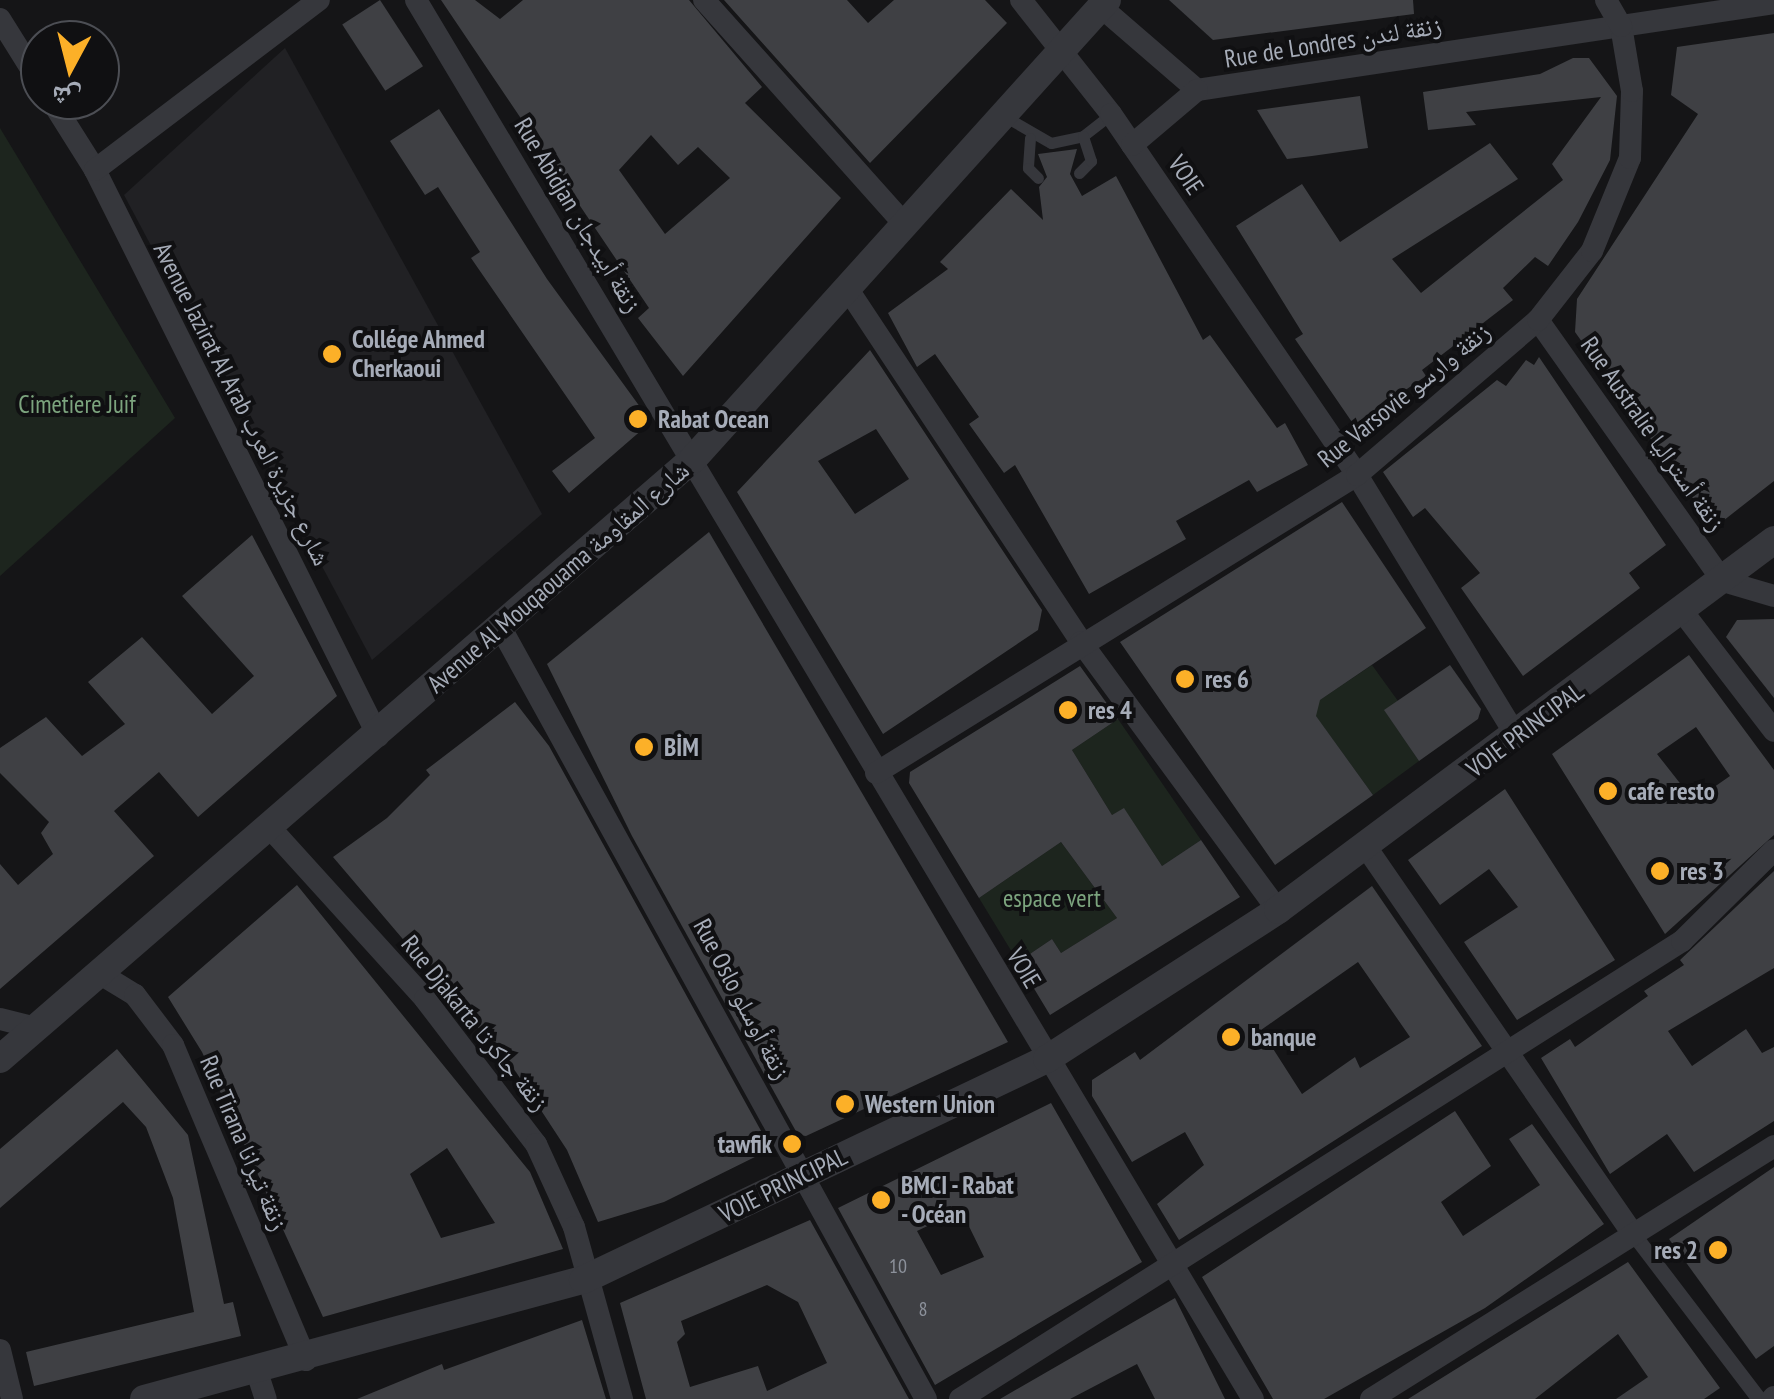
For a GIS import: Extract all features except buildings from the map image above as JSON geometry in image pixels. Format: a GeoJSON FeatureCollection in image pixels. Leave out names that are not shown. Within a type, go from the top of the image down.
{"type":"FeatureCollection","features":[{"type":"Feature","properties":{"kind":"street"},"geometry":{"type":"LineString","coordinates":[[94,170],[319,0]]}},
{"type":"Feature","properties":{"kind":"street","name":"Rue Abidjan زنقة أبيدجان"},"geometry":{"type":"LineString","coordinates":[[416,0],[693,458]]}},
{"type":"Feature","properties":{"kind":"street"},"geometry":{"type":"LineString","coordinates":[[704,0],[904,224]]}},
{"type":"Feature","properties":{"kind":"street","name":"VOIE"},"geometry":{"type":"LineString","coordinates":[[1021,0],[1111,114],[1356,475],[1517,737]]}},
{"type":"Feature","properties":{"kind":"street"},"geometry":{"type":"LineString","coordinates":[[1606,0],[1621,26]]}},
{"type":"Feature","properties":{"kind":"street","name":"Rue de Londres زنقة لندن"},"geometry":{"type":"LineString","coordinates":[[1197,90],[1774,3]]}},
{"type":"Feature","properties":{"kind":"street"},"geometry":{"type":"LineString","coordinates":[[1104,4],[1197,90],[1132,145]]}},
{"type":"Feature","properties":{"kind":"street","name":"Avenue Al Mouqaouama شارع المقاومة"},"geometry":{"type":"LineString","coordinates":[[0,1059],[272,830],[693,458],[1104,4]]}},
{"type":"Feature","properties":{"kind":"street"},"geometry":{"type":"LineString","coordinates":[[0,19],[20,51]]}},
{"type":"Feature","properties":{"kind":"street","name":"Rue Varsovie زنقة وارسو"},"geometry":{"type":"LineString","coordinates":[[876,773],[1356,475],[1538,320],[1592,251],[1630,158],[1621,26]]}},
{"type":"Feature","properties":{"kind":"street","name":"Avenue Jazirat Al Arab شارع جزيرة العرب"},"geometry":{"type":"LineString","coordinates":[[63,120],[94,170],[378,736]]}},
{"type":"Feature","properties":{"kind":"street"},"geometry":{"type":"LineString","coordinates":[[847,288],[1082,642],[1278,910]]}},
{"type":"Feature","properties":{"kind":"street","name":"Rue Australie زنقة أستراليا"},"geometry":{"type":"LineString","coordinates":[[1538,320],[1723,581]]}},
{"type":"Feature","properties":{"kind":"street","name":"VOIE"},"geometry":{"type":"LineString","coordinates":[[693,458],[1170,1268],[1253,1399]]}},
{"type":"Feature","properties":{"kind":"street","name":"VOIE PRINCIPAL"},"geometry":{"type":"LineString","coordinates":[[144,1399],[306,1360],[588,1278],[1047,1059],[1278,910],[1517,737],[1774,540]]}},
{"type":"Feature","properties":{"kind":"street"},"geometry":{"type":"LineString","coordinates":[[1723,581],[1774,596]]}},
{"type":"Feature","properties":{"kind":"street"},"geometry":{"type":"LineString","coordinates":[[1682,610],[1774,730]]}},
{"type":"Feature","properties":{"kind":"street","name":"Rue Oslo زنقة أوسلو"},"geometry":{"type":"LineString","coordinates":[[502,630],[926,1399]]}},
{"type":"Feature","properties":{"kind":"street","name":"Rue Djakarta زنقة جاكرتا"},"geometry":{"type":"LineString","coordinates":[[272,830],[495,1084],[558,1181],[622,1399]]}},
{"type":"Feature","properties":{"kind":"street"},"geometry":{"type":"LineString","coordinates":[[1366,846],[1634,1235],[1759,1399]]}},
{"type":"Feature","properties":{"kind":"street"},"geometry":{"type":"LineString","coordinates":[[960,1399],[1510,1054],[1682,941],[1774,850]]}},
{"type":"Feature","properties":{"kind":"street","name":"Rue Tirana زنقة تيرانا"},"geometry":{"type":"LineString","coordinates":[[99,973],[135,995],[168,1036],[306,1360]]}},
{"type":"Feature","properties":{"kind":"street"},"geometry":{"type":"LineString","coordinates":[[0,1019],[35,1028]]}},
{"type":"Feature","properties":{"kind":"street"},"geometry":{"type":"LineString","coordinates":[[1371,1399],[1774,1146]]}},
{"type":"Feature","properties":{"kind":"street"},"geometry":{"type":"LineString","coordinates":[[0,1350],[12,1399]]}},
{"type":"Feature","properties":{"kind":"street"},"geometry":{"type":"LineString","coordinates":[[257,1372],[266,1399]]}},
{"type":"Feature","properties":{"kind":"lane"},"geometry":{"type":"LineString","coordinates":[[1004,116],[1030,138],[1083,136],[1111,114]]}},
{"type":"Feature","properties":{"kind":"lane"},"geometry":{"type":"LineString","coordinates":[[1080,173],[1091,161],[1083,136]]}},
{"type":"Feature","properties":{"kind":"lane"},"geometry":{"type":"LineString","coordinates":[[1030,138],[1028,168],[1038,178]]}},
{"type":"Feature","properties":{"kind":"shaded area","name":"Collége Ahmed Cherkaoui"},"geometry":{"type":"Polygon","coordinates":[[[285,48],[542,514],[372,660],[124,195],[285,48]]]}},
{"type":"Feature","properties":{"kind":"green space","name":"Cimetiere Juif"},"geometry":{"type":"Polygon","coordinates":[[[0,128],[175,418],[0,576],[0,128]]]}},
{"type":"Feature","properties":{"kind":"green space"},"geometry":{"type":"Polygon","coordinates":[[[1372,665],[1398,701],[1385,711],[1419,761],[1373,795],[1309,707],[1372,665]]]}},
{"type":"Feature","properties":{"kind":"green space","name":"espace vert"},"geometry":{"type":"Polygon","coordinates":[[[1118,719],[1201,840],[1162,866],[1124,809],[1112,815],[1072,750],[1118,719]]]}},
{"type":"Feature","properties":{"kind":"green space","name":"espace vert"},"geometry":{"type":"Polygon","coordinates":[[[1061,842],[1117,918],[1061,953],[1052,939],[1018,962],[979,898],[1061,842]]]}},
{"type":"Feature","properties":{"kind":"place","name":"Collége Ahmed Cherkaoui"},"geometry":{"type":"Point","coordinates":[332,354]}},
{"type":"Feature","properties":{"kind":"place","name":"Rabat Ocean"},"geometry":{"type":"Point","coordinates":[638,419]}},
{"type":"Feature","properties":{"kind":"place","name":"res 6"},"geometry":{"type":"Point","coordinates":[1185,679]}},
{"type":"Feature","properties":{"kind":"place","name":"res 4"},"geometry":{"type":"Point","coordinates":[1068,710]}},
{"type":"Feature","properties":{"kind":"place","name":"BİM"},"geometry":{"type":"Point","coordinates":[644,747]}},
{"type":"Feature","properties":{"kind":"place","name":"cafe resto"},"geometry":{"type":"Point","coordinates":[1608,791]}},
{"type":"Feature","properties":{"kind":"place","name":"res 3"},"geometry":{"type":"Point","coordinates":[1660,871]}},
{"type":"Feature","properties":{"kind":"place","name":"banque"},"geometry":{"type":"Point","coordinates":[1231,1037]}},
{"type":"Feature","properties":{"kind":"place","name":"Western Union"},"geometry":{"type":"Point","coordinates":[845,1104]}},
{"type":"Feature","properties":{"kind":"place","name":"tawfik"},"geometry":{"type":"Point","coordinates":[792,1144]}},
{"type":"Feature","properties":{"kind":"place","name":"BMCI - Rabat - Océan"},"geometry":{"type":"Point","coordinates":[881,1200]}},
{"type":"Feature","properties":{"kind":"place","name":"res 2"},"geometry":{"type":"Point","coordinates":[1718,1250]}}]}
